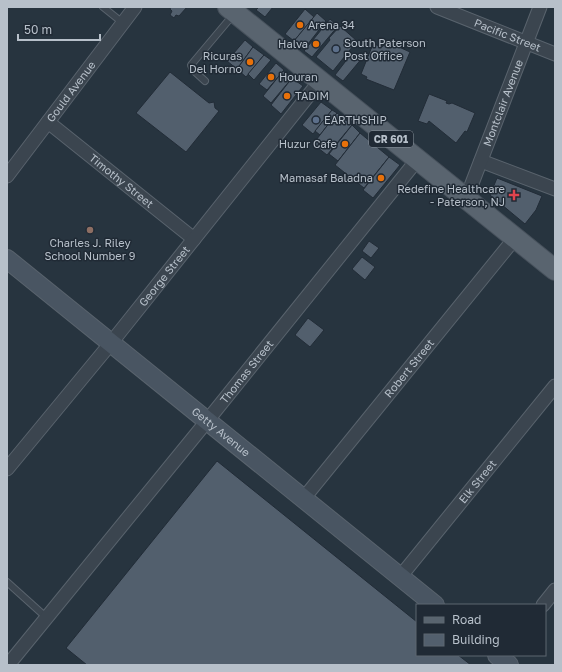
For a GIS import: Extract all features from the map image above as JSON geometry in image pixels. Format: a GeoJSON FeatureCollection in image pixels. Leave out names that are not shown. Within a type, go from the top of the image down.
{"type":"FeatureCollection","features":[{"type":"Feature","properties":{"kind":"main road","name":"CR 601"},"geometry":{"type":"LineString","coordinates":[[232,10],[555,270]]}},
{"type":"Feature","properties":{"kind":"street","name":"Gould Avenue"},"geometry":{"type":"LineString","coordinates":[[7,176],[135,7]]}},
{"type":"Feature","properties":{"kind":"street","name":"Pacific Street"},"geometry":{"type":"LineString","coordinates":[[437,7],[555,54]]}},
{"type":"Feature","properties":{"kind":"street","name":"Montclair Avenue"},"geometry":{"type":"LineString","coordinates":[[466,199],[540,7]]}},
{"type":"Feature","properties":{"kind":"street","name":"George Street"},"geometry":{"type":"LineString","coordinates":[[7,470],[111,343],[320,81]]}},
{"type":"Feature","properties":{"kind":"street","name":"Timothy Street"},"geometry":{"type":"LineString","coordinates":[[48,122],[194,239]]}},
{"type":"Feature","properties":{"kind":"street","name":"Thomas Street"},"geometry":{"type":"LineString","coordinates":[[11,661],[417,160]]}},
{"type":"Feature","properties":{"kind":"street"},"geometry":{"type":"LineString","coordinates":[[481,161],[555,189]]}},
{"type":"Feature","properties":{"kind":"street","name":"Robert Street"},"geometry":{"type":"LineString","coordinates":[[304,498],[515,238]]}},
{"type":"Feature","properties":{"kind":"street","name":"Getty Avenue"},"geometry":{"type":"LineString","coordinates":[[7,259],[434,604]]}},
{"type":"Feature","properties":{"kind":"street","name":"Elk Street"},"geometry":{"type":"LineString","coordinates":[[400,577],[555,386]]}},
{"type":"Feature","properties":{"kind":"street"},"geometry":{"type":"LineString","coordinates":[[544,604],[555,590]]}},
{"type":"Feature","properties":{"kind":"lane"},"geometry":{"type":"LineString","coordinates":[[103,7],[123,23]]}},
{"type":"Feature","properties":{"kind":"lane"},"geometry":{"type":"LineString","coordinates":[[205,81],[193,70],[191,65],[232,10]]}},
{"type":"Feature","properties":{"kind":"lane"},"geometry":{"type":"LineString","coordinates":[[7,582],[47,618]]}},
{"type":"Feature","properties":{"kind":"building"},"geometry":{"type":"Polygon","coordinates":[[[171,7],[187,7],[179,16],[176,15],[174,18],[170,15],[172,11],[170,9],[171,7]]]}},
{"type":"Feature","properties":{"kind":"building"},"geometry":{"type":"Polygon","coordinates":[[[259,7],[273,7],[265,17],[256,10],[259,7]]]}},
{"type":"Feature","properties":{"kind":"building","name":"Arena 34"},"geometry":{"type":"Polygon","coordinates":[[[305,9],[314,17],[294,41],[285,34],[305,9]]]}},
{"type":"Feature","properties":{"kind":"building"},"geometry":{"type":"Polygon","coordinates":[[[317,13],[326,21],[304,49],[294,41],[317,13]]]}},
{"type":"Feature","properties":{"kind":"building","name":"Halva"},"geometry":{"type":"Polygon","coordinates":[[[330,19],[338,26],[312,57],[304,51],[330,19]]]}},
{"type":"Feature","properties":{"kind":"building","name":"South Paterson Post Office"},"geometry":{"type":"Polygon","coordinates":[[[340,26],[357,41],[333,71],[316,57],[330,40],[329,38],[340,26]]]}},
{"type":"Feature","properties":{"kind":"building"},"geometry":{"type":"Polygon","coordinates":[[[245,40],[253,47],[237,69],[227,61],[245,40]]]}},
{"type":"Feature","properties":{"kind":"building"},"geometry":{"type":"Polygon","coordinates":[[[390,40],[399,43],[399,47],[410,52],[394,90],[366,79],[367,77],[361,74],[374,44],[382,47],[390,40]]]}},
{"type":"Feature","properties":{"kind":"building","name":"Ricuras Del Horno"},"geometry":{"type":"Polygon","coordinates":[[[253,47],[264,55],[246,77],[237,69],[253,47]]]}},
{"type":"Feature","properties":{"kind":"building"},"geometry":{"type":"Polygon","coordinates":[[[352,53],[355,56],[359,54],[363,57],[343,81],[335,75],[352,53]]]}},
{"type":"Feature","properties":{"kind":"building"},"geometry":{"type":"Polygon","coordinates":[[[264,55],[271,60],[254,80],[248,74],[264,55]]]}},
{"type":"Feature","properties":{"kind":"building","name":"Houran"},"geometry":{"type":"Polygon","coordinates":[[[276,63],[284,70],[267,90],[259,84],[276,63]]]}},
{"type":"Feature","properties":{"kind":"building"},"geometry":{"type":"Polygon","coordinates":[[[283,71],[292,78],[271,103],[263,96],[283,71]]]}},
{"type":"Feature","properties":{"kind":"building"},"geometry":{"type":"Polygon","coordinates":[[[170,72],[209,103],[214,102],[215,108],[219,111],[186,152],[136,113],[170,72]]]}},
{"type":"Feature","properties":{"kind":"building","name":"TADIM"},"geometry":{"type":"Polygon","coordinates":[[[292,78],[303,86],[281,114],[271,105],[292,78]]]}},
{"type":"Feature","properties":{"kind":"building"},"geometry":{"type":"Polygon","coordinates":[[[429,94],[447,101],[446,103],[452,103],[475,113],[467,132],[465,131],[456,143],[429,121],[427,124],[418,121],[429,94]]]}},
{"type":"Feature","properties":{"kind":"building","name":"EARTHSHIP"},"geometry":{"type":"Polygon","coordinates":[[[321,102],[332,110],[313,134],[302,125],[321,102]]]}},
{"type":"Feature","properties":{"kind":"building"},"geometry":{"type":"Polygon","coordinates":[[[332,110],[337,113],[320,135],[315,131],[332,110]]]}},
{"type":"Feature","properties":{"kind":"building"},"geometry":{"type":"Polygon","coordinates":[[[337,113],[352,125],[327,155],[313,144],[337,113]]]}},
{"type":"Feature","properties":{"kind":"building","name":"Huzur Cafe"},"geometry":{"type":"Polygon","coordinates":[[[352,125],[360,133],[338,161],[329,154],[352,125]]]}},
{"type":"Feature","properties":{"kind":"building"},"geometry":{"type":"Polygon","coordinates":[[[360,133],[389,157],[364,188],[335,165],[360,133]]]}},
{"type":"Feature","properties":{"kind":"building","name":"Mamasaf Baladna"},"geometry":{"type":"Polygon","coordinates":[[[389,157],[400,165],[373,198],[363,190],[389,157]]]}},
{"type":"Feature","properties":{"kind":"building"},"geometry":{"type":"Polygon","coordinates":[[[497,178],[542,196],[536,210],[525,224],[490,195],[497,178]]]}},
{"type":"Feature","properties":{"kind":"building"},"geometry":{"type":"Polygon","coordinates":[[[369,241],[379,248],[371,258],[362,251],[369,241]]]}},
{"type":"Feature","properties":{"kind":"building"},"geometry":{"type":"Polygon","coordinates":[[[362,257],[375,267],[365,280],[352,269],[362,257]]]}},
{"type":"Feature","properties":{"kind":"building"},"geometry":{"type":"Polygon","coordinates":[[[308,318],[324,330],[310,347],[295,335],[308,318]]]}},
{"type":"Feature","properties":{"kind":"building"},"geometry":{"type":"Polygon","coordinates":[[[217,461],[416,621],[416,656],[459,656],[471,665],[87,665],[66,648],[217,461]]]}},
{"type":"Feature","properties":{"kind":"place","name":"Arena 34"},"geometry":{"type":"Point","coordinates":[300,25]}},
{"type":"Feature","properties":{"kind":"place","name":"Halva"},"geometry":{"type":"Point","coordinates":[316,44]}},
{"type":"Feature","properties":{"kind":"place","name":"South Paterson Post Office"},"geometry":{"type":"Point","coordinates":[336,49]}},
{"type":"Feature","properties":{"kind":"place","name":"Ricuras Del Horno"},"geometry":{"type":"Point","coordinates":[250,62]}},
{"type":"Feature","properties":{"kind":"place","name":"Houran"},"geometry":{"type":"Point","coordinates":[271,77]}},
{"type":"Feature","properties":{"kind":"place","name":"TADIM"},"geometry":{"type":"Point","coordinates":[287,96]}},
{"type":"Feature","properties":{"kind":"place","name":"EARTHSHIP"},"geometry":{"type":"Point","coordinates":[316,120]}},
{"type":"Feature","properties":{"kind":"place","name":"Huzur Cafe"},"geometry":{"type":"Point","coordinates":[345,144]}},
{"type":"Feature","properties":{"kind":"place","name":"Mamasaf Baladna"},"geometry":{"type":"Point","coordinates":[381,178]}},
{"type":"Feature","properties":{"kind":"place","name":"Redefine Healthcare - Paterson, NJ"},"geometry":{"type":"Point","coordinates":[514,195]}},
{"type":"Feature","properties":{"kind":"place","name":"Charles J. Riley School Number 9"},"geometry":{"type":"Point","coordinates":[90,230]}}]}
